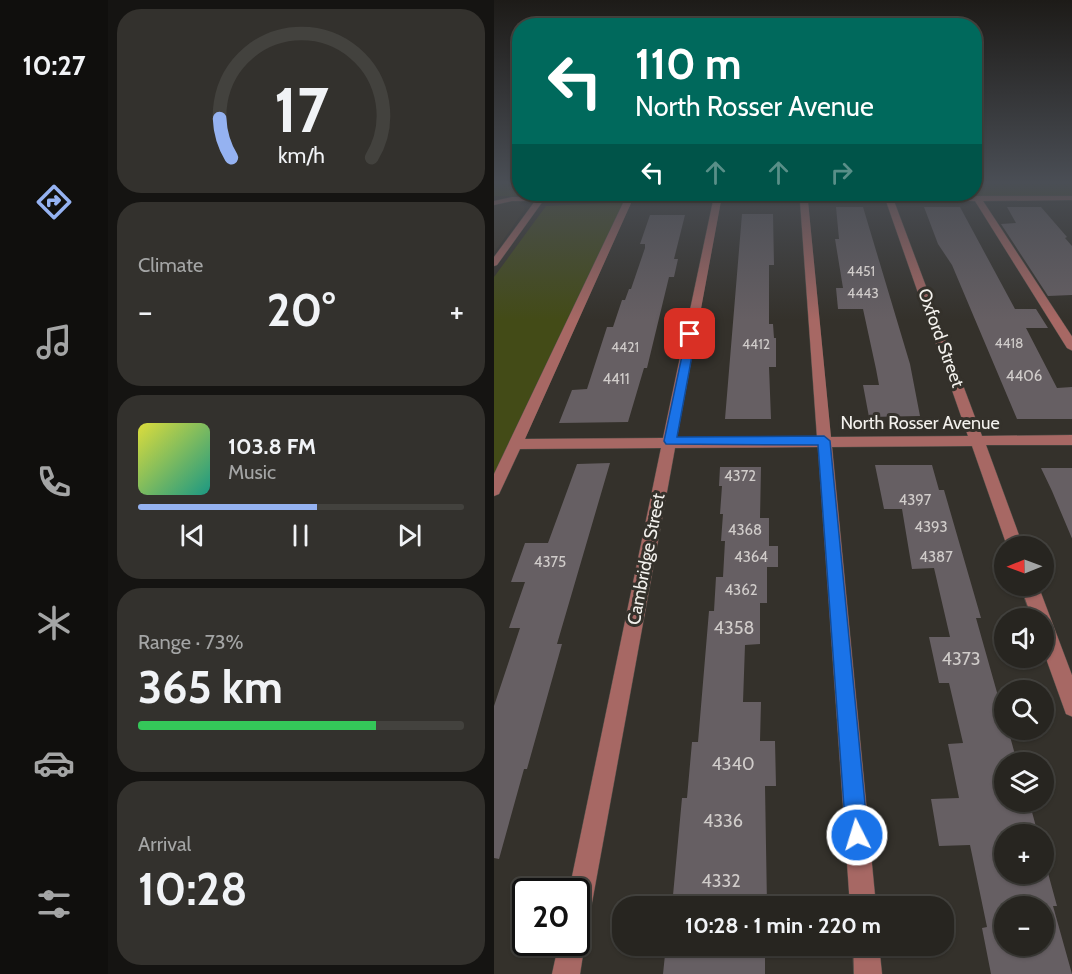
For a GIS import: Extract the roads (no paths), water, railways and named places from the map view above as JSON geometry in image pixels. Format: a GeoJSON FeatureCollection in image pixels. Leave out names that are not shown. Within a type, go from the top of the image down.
{"type":"FeatureCollection","features":[{"type":"Feature","properties":{"kind":"street"},"geometry":{"type":"LineString","coordinates":[[494,264],[519,229]]}},
{"type":"Feature","properties":{"kind":"street"},"geometry":{"type":"LineString","coordinates":[[494,489],[615,229]]}},
{"type":"Feature","properties":{"kind":"street","name":"Cambridge Street"},"geometry":{"type":"LineString","coordinates":[[584,878],[711,229]]}},
{"type":"Feature","properties":{"kind":"street"},"geometry":{"type":"LineString","coordinates":[[807,229],[862,896]]}},
{"type":"Feature","properties":{"kind":"street","name":"Oxford Street"},"geometry":{"type":"LineString","coordinates":[[901,229],[1011,536]]}},
{"type":"Feature","properties":{"kind":"street"},"geometry":{"type":"LineString","coordinates":[[997,229],[1073,348]]}},
{"type":"Feature","properties":{"kind":"street","name":"North Rosser Avenue"},"geometry":{"type":"LineString","coordinates":[[515,444],[670,441],[1073,440]]}},
{"type":"Feature","properties":{"kind":"street"},"geometry":{"type":"LineString","coordinates":[[1054,654],[1073,707]]}},
{"type":"Feature","properties":{"kind":"street"},"geometry":{"type":"LineString","coordinates":[[566,974],[569,956]]}},
{"type":"Feature","properties":{"kind":"street"},"geometry":{"type":"LineString","coordinates":[[867,956],[868,974]]}}]}
